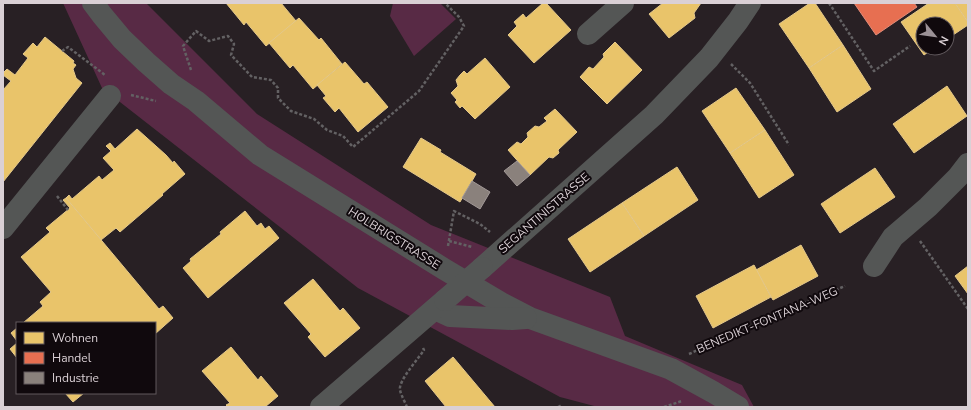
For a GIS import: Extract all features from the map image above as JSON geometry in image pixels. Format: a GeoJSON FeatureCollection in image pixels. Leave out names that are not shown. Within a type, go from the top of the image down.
{"type":"FeatureCollection","features":[{"type":"Feature","properties":{"kind":"street","name":"HOLBRIGSTRASSE"},"geometry":{"type":"LineString","coordinates":[[93,3],[127,44],[171,84],[196,101],[260,155],[501,303],[530,318],[671,369],[738,407]]}},
{"type":"Feature","properties":{"kind":"street"},"geometry":{"type":"LineString","coordinates":[[588,34],[623,3]]}},
{"type":"Feature","properties":{"kind":"street","name":"SEGANTINISTRASSE"},"geometry":{"type":"LineString","coordinates":[[321,407],[440,305],[654,115],[709,58],[750,3]]}},
{"type":"Feature","properties":{"kind":"street"},"geometry":{"type":"LineString","coordinates":[[3,228],[108,86]]}},
{"type":"Feature","properties":{"kind":"street"},"geometry":{"type":"LineString","coordinates":[[874,266],[893,237],[928,207],[958,177],[968,164]]}},
{"type":"Feature","properties":{"kind":"street"},"geometry":{"type":"LineString","coordinates":[[440,305],[450,316],[512,319],[530,318]]}},
{"type":"Feature","properties":{"kind":"path"},"geometry":{"type":"LineString","coordinates":[[196,101],[196,86],[183,46],[196,31],[209,41],[228,36],[234,44],[231,55],[252,77],[271,80],[278,88],[278,98],[291,111],[314,119],[327,130],[343,136],[353,147],[419,91],[464,26],[459,17],[445,3]]}},
{"type":"Feature","properties":{"kind":"path"},"geometry":{"type":"LineString","coordinates":[[829,3],[874,71],[910,46]]}},
{"type":"Feature","properties":{"kind":"path"},"geometry":{"type":"LineString","coordinates":[[62,51],[68,47],[108,86]]}},
{"type":"Feature","properties":{"kind":"path"},"geometry":{"type":"LineString","coordinates":[[728,60],[750,82],[789,145]]}},
{"type":"Feature","properties":{"kind":"path"},"geometry":{"type":"LineString","coordinates":[[55,195],[68,210]]}},
{"type":"Feature","properties":{"kind":"path"},"geometry":{"type":"LineString","coordinates":[[448,246],[454,212],[480,224],[492,233]]}},
{"type":"Feature","properties":{"kind":"path"},"geometry":{"type":"LineString","coordinates":[[918,240],[968,310]]}},
{"type":"Feature","properties":{"kind":"path"},"geometry":{"type":"LineString","coordinates":[[448,241],[468,246]]}},
{"type":"Feature","properties":{"kind":"path","name":"BENEDIKT-FONTANA-WEG"},"geometry":{"type":"LineString","coordinates":[[671,369],[690,353],[845,286]]}},
{"type":"Feature","properties":{"kind":"path"},"geometry":{"type":"LineString","coordinates":[[408,407],[400,390],[400,384],[424,350],[422,346]]}},
{"type":"Feature","properties":{"kind":"path"},"geometry":{"type":"LineString","coordinates":[[558,407],[562,405]]}},
{"type":"Feature","properties":{"kind":"shaded area"},"geometry":{"type":"Polygon","coordinates":[[[63,3],[146,3],[257,114],[431,225],[610,297],[625,336],[742,385],[754,407],[598,407],[560,397],[358,288],[102,88],[63,3]]]}},
{"type":"Feature","properties":{"kind":"shaded area"},"geometry":{"type":"Polygon","coordinates":[[[393,3],[440,3],[456,19],[414,56],[390,16],[393,3]]]}},
{"type":"Feature","properties":{"kind":"building: Wohnen"},"geometry":{"type":"Polygon","coordinates":[[[226,3],[281,3],[296,21],[266,46],[246,22],[244,25],[226,3]]]}},
{"type":"Feature","properties":{"kind":"building: Wohnen"},"geometry":{"type":"Polygon","coordinates":[[[543,3],[546,3],[571,30],[534,63],[508,35],[517,26],[514,22],[523,14],[526,18],[543,3]]]}},
{"type":"Feature","properties":{"kind":"building: Wohnen"},"geometry":{"type":"Polygon","coordinates":[[[663,3],[701,3],[694,13],[695,18],[669,38],[649,14],[663,3]]]}},
{"type":"Feature","properties":{"kind":"building: Wohnen"},"geometry":{"type":"Polygon","coordinates":[[[810,3],[815,3],[843,45],[809,68],[779,24],[810,3]]]}},
{"type":"Feature","properties":{"kind":"building: Wohnen"},"geometry":{"type":"Polygon","coordinates":[[[929,3],[955,3],[968,22],[968,25],[955,34],[955,16],[915,16],[915,42],[901,22],[929,3]]]}},
{"type":"Feature","properties":{"kind":"building: Wohnen"},"geometry":{"type":"Polygon","coordinates":[[[955,3],[968,3],[968,22],[955,3]]]}},
{"type":"Feature","properties":{"kind":"building: Wohnen"},"geometry":{"type":"Polygon","coordinates":[[[299,18],[319,40],[321,38],[342,64],[313,89],[293,65],[290,68],[269,43],[299,18]]]}},
{"type":"Feature","properties":{"kind":"building: Wohnen"},"geometry":{"type":"Polygon","coordinates":[[[45,37],[74,61],[73,63],[76,65],[73,69],[76,78],[82,83],[3,182],[3,90],[11,81],[3,75],[3,73],[7,69],[15,75],[28,58],[23,54],[33,43],[37,47],[45,37]]]}},
{"type":"Feature","properties":{"kind":"building: Wohnen"},"geometry":{"type":"Polygon","coordinates":[[[615,42],[642,70],[607,104],[580,77],[589,67],[593,69],[604,57],[603,54],[615,42]]]}},
{"type":"Feature","properties":{"kind":"building: Wohnen"},"geometry":{"type":"Polygon","coordinates":[[[843,45],[871,89],[837,112],[809,68],[843,45]]]}},
{"type":"Feature","properties":{"kind":"building: Wohnen"},"geometry":{"type":"Polygon","coordinates":[[[485,58],[510,87],[475,119],[462,106],[460,108],[455,102],[457,100],[451,93],[458,86],[456,80],[460,75],[464,71],[467,74],[485,58]]]}},
{"type":"Feature","properties":{"kind":"building: Wohnen"},"geometry":{"type":"Polygon","coordinates":[[[345,62],[364,84],[367,82],[388,107],[358,132],[339,108],[335,112],[323,98],[326,96],[317,85],[345,62]]]}},
{"type":"Feature","properties":{"kind":"building: Wohnen"},"geometry":{"type":"Polygon","coordinates":[[[947,86],[967,116],[914,153],[893,124],[947,86]]]}},
{"type":"Feature","properties":{"kind":"building: Wohnen"},"geometry":{"type":"Polygon","coordinates":[[[736,88],[765,130],[730,153],[702,111],[736,88]]]}},
{"type":"Feature","properties":{"kind":"building: Wohnen"},"geometry":{"type":"Polygon","coordinates":[[[555,109],[577,132],[558,150],[559,153],[553,158],[549,157],[530,175],[508,150],[517,142],[521,144],[528,137],[527,133],[535,126],[539,127],[547,121],[544,118],[555,109]]]}},
{"type":"Feature","properties":{"kind":"building: Wohnen"},"geometry":{"type":"Polygon","coordinates":[[[137,129],[173,163],[174,161],[185,174],[120,232],[116,228],[101,240],[66,198],[69,195],[72,199],[99,176],[102,180],[114,170],[103,158],[111,151],[106,146],[110,143],[115,149],[137,129]]]}},
{"type":"Feature","properties":{"kind":"building: Wohnen"},"geometry":{"type":"Polygon","coordinates":[[[765,130],[794,175],[759,198],[730,153],[765,130]]]}},
{"type":"Feature","properties":{"kind":"building: Wohnen"},"geometry":{"type":"Polygon","coordinates":[[[421,138],[441,150],[440,152],[476,174],[460,202],[403,167],[421,138]]]}},
{"type":"Feature","properties":{"kind":"building: Wohnen"},"geometry":{"type":"Polygon","coordinates":[[[677,167],[698,200],[644,236],[622,203],[677,167]]]}},
{"type":"Feature","properties":{"kind":"building: Wohnen"},"geometry":{"type":"Polygon","coordinates":[[[875,168],[895,197],[840,233],[821,204],[875,168]]]}},
{"type":"Feature","properties":{"kind":"building: Wohnen"},"geometry":{"type":"Polygon","coordinates":[[[66,198],[159,309],[163,306],[173,318],[156,333],[156,322],[24,322],[43,306],[40,302],[51,292],[21,257],[50,232],[46,228],[70,208],[63,200],[66,198]]]}},
{"type":"Feature","properties":{"kind":"building: Wohnen"},"geometry":{"type":"Polygon","coordinates":[[[622,203],[644,236],[590,272],[568,239],[622,203]]]}},
{"type":"Feature","properties":{"kind":"building: Wohnen"},"geometry":{"type":"Polygon","coordinates":[[[245,211],[257,226],[261,223],[265,229],[269,226],[279,238],[208,298],[183,268],[191,261],[190,259],[221,234],[220,232],[245,211]]]}},
{"type":"Feature","properties":{"kind":"building: Wohnen"},"geometry":{"type":"Polygon","coordinates":[[[801,245],[818,276],[773,300],[756,270],[801,245]]]}},
{"type":"Feature","properties":{"kind":"building: Wohnen"},"geometry":{"type":"Polygon","coordinates":[[[754,265],[771,297],[713,328],[696,296],[754,265]]]}},
{"type":"Feature","properties":{"kind":"building: Wohnen"},"geometry":{"type":"Polygon","coordinates":[[[968,266],[968,294],[955,276],[968,266]]]}},
{"type":"Feature","properties":{"kind":"building: Wohnen"},"geometry":{"type":"Polygon","coordinates":[[[313,279],[340,311],[343,308],[360,328],[325,357],[308,337],[311,334],[284,303],[313,279]]]}},
{"type":"Feature","properties":{"kind":"building: Wohnen"},"geometry":{"type":"Polygon","coordinates":[[[16,329],[16,340],[11,333],[16,329]]]}},
{"type":"Feature","properties":{"kind":"building: Wohnen"},"geometry":{"type":"Polygon","coordinates":[[[16,344],[16,357],[10,349],[16,344]]]}},
{"type":"Feature","properties":{"kind":"building: Wohnen"},"geometry":{"type":"Polygon","coordinates":[[[231,347],[258,380],[261,376],[278,396],[265,407],[228,407],[226,405],[230,403],[202,371],[231,347]]]}},
{"type":"Feature","properties":{"kind":"building: Wohnen"},"geometry":{"type":"Polygon","coordinates":[[[453,357],[495,407],[446,407],[425,381],[453,357]]]}},
{"type":"Feature","properties":{"kind":"building: Wohnen"},"geometry":{"type":"Polygon","coordinates":[[[66,394],[83,394],[73,402],[66,394]]]}},
{"type":"Feature","properties":{"kind":"building: Handel"},"geometry":{"type":"Polygon","coordinates":[[[854,3],[914,3],[917,7],[876,35],[854,3]]]}},
{"type":"Feature","properties":{"kind":"building: Industrie"},"geometry":{"type":"Polygon","coordinates":[[[517,161],[530,175],[517,186],[504,171],[517,161]]]}},
{"type":"Feature","properties":{"kind":"building: Industrie"},"geometry":{"type":"Polygon","coordinates":[[[472,181],[490,192],[480,209],[462,198],[472,181]]]}}]}
